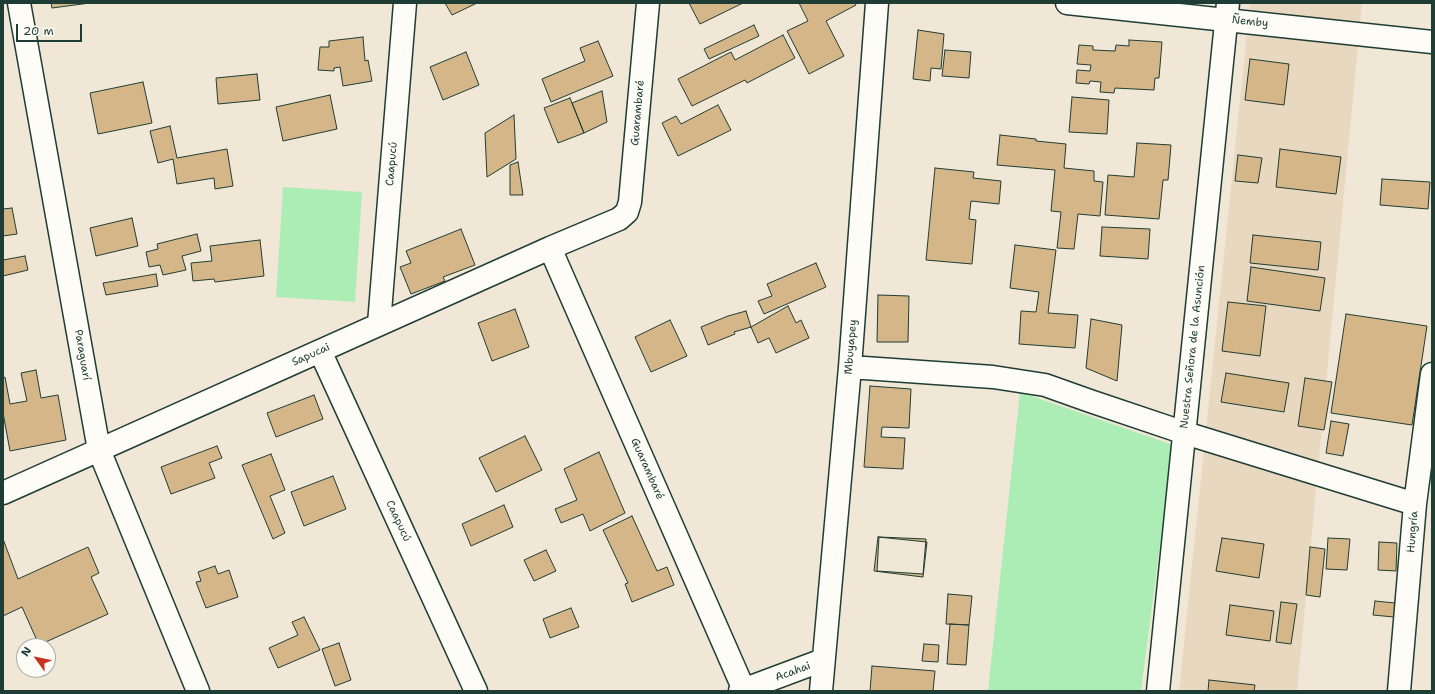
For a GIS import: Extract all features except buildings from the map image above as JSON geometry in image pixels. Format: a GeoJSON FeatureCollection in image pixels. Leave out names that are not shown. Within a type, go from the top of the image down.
{"type":"FeatureCollection","features":[{"type":"Feature","properties":{"kind":"street","name":"Paraguarí"},"geometry":{"type":"LineString","coordinates":[[19,3],[99,450],[198,691]]}},
{"type":"Feature","properties":{"kind":"street","name":"Caapucú"},"geometry":{"type":"LineString","coordinates":[[379,324],[405,3]]}},
{"type":"Feature","properties":{"kind":"street","name":"Guarambaré"},"geometry":{"type":"LineString","coordinates":[[619,219],[627,212],[630,202],[648,3]]}},
{"type":"Feature","properties":{"kind":"street","name":"Mbuyapey"},"geometry":{"type":"LineString","coordinates":[[821,691],[850,367],[877,3]]}},
{"type":"Feature","properties":{"kind":"street","name":"Ñemby"},"geometry":{"type":"LineString","coordinates":[[1067,3],[1228,11],[1432,42]]}},
{"type":"Feature","properties":{"kind":"street","name":"Nuestra Señora de la Asunción"},"geometry":{"type":"LineString","coordinates":[[1158,691],[1228,11]]}},
{"type":"Feature","properties":{"kind":"street","name":"Sapucai"},"geometry":{"type":"LineString","coordinates":[[3,493],[379,324],[619,219]]}},
{"type":"Feature","properties":{"kind":"street","name":"Guarambaré"},"geometry":{"type":"LineString","coordinates":[[550,248],[742,690]]}},
{"type":"Feature","properties":{"kind":"street","name":"Caapucú"},"geometry":{"type":"LineString","coordinates":[[320,351],[476,691]]}},
{"type":"Feature","properties":{"kind":"street"},"geometry":{"type":"LineString","coordinates":[[850,367],[993,377],[1045,385],[1185,433],[1415,504]]}},
{"type":"Feature","properties":{"kind":"street","name":"Hungría"},"geometry":{"type":"LineString","coordinates":[[1399,691],[1415,504],[1432,374]]}},
{"type":"Feature","properties":{"kind":"street","name":"Acahai"},"geometry":{"type":"LineString","coordinates":[[742,690],[823,660]]}},
{"type":"Feature","properties":{"kind":"shaded area"},"geometry":{"type":"Polygon","coordinates":[[[1250,3],[1362,3],[1297,691],[1179,691],[1250,3]]]}},
{"type":"Feature","properties":{"kind":"green space"},"geometry":{"type":"Polygon","coordinates":[[[283,187],[362,192],[355,302],[276,297],[283,187]]]}},
{"type":"Feature","properties":{"kind":"green space"},"geometry":{"type":"Polygon","coordinates":[[[1020,392],[1173,445],[1141,691],[988,691],[1020,392]]]}}]}
